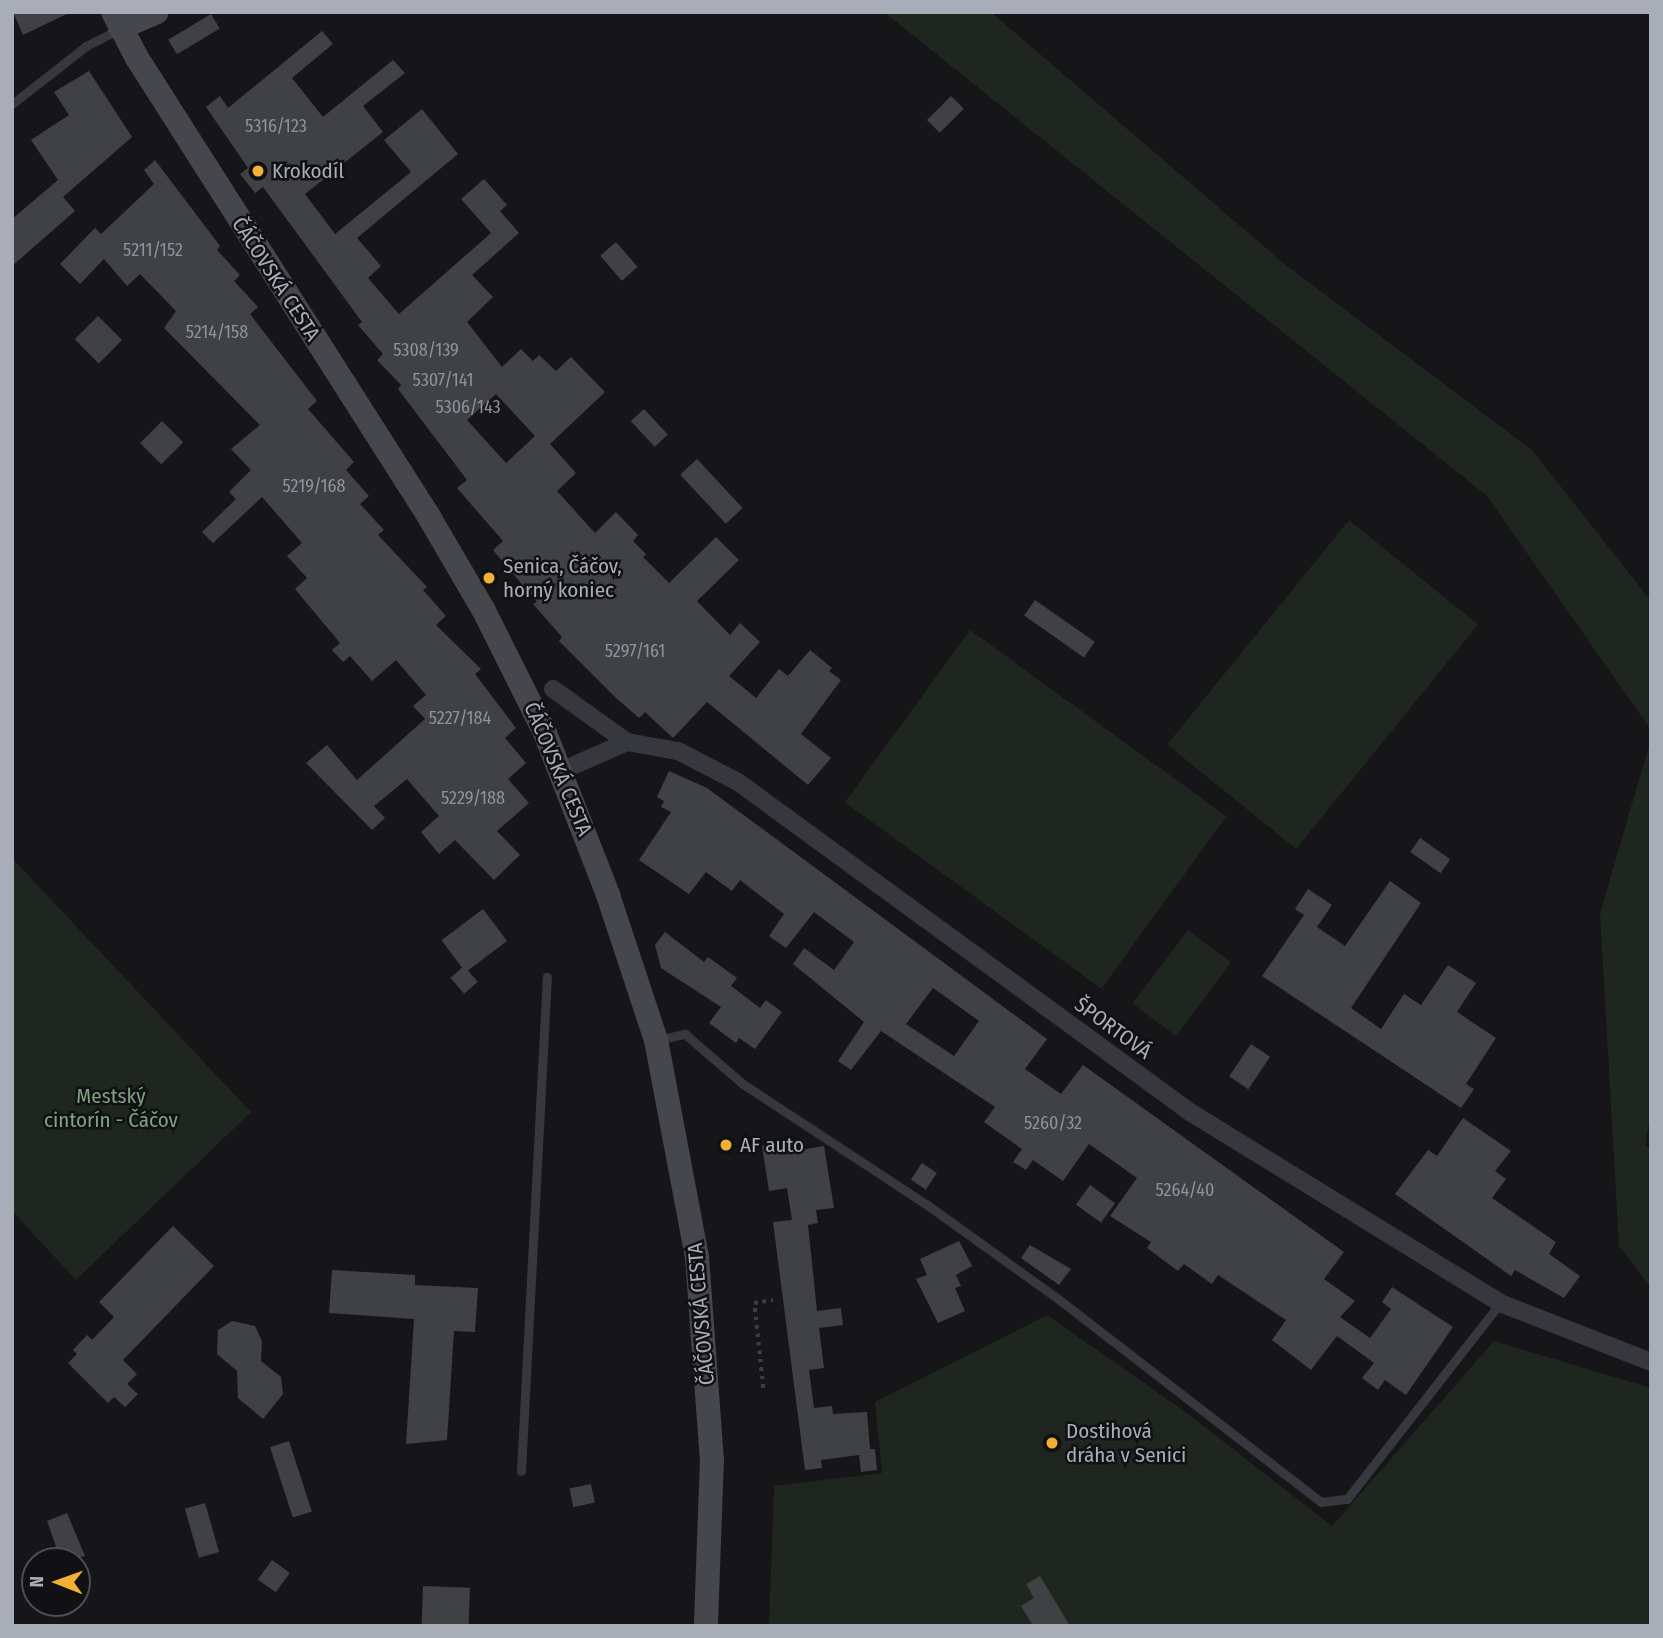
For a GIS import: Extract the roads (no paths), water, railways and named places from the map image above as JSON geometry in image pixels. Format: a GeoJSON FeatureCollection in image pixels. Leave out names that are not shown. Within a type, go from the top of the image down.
{"type":"FeatureCollection","features":[{"type":"Feature","properties":{"kind":"main road"},"geometry":{"type":"LineString","coordinates":[[117,20],[157,12]]}},
{"type":"Feature","properties":{"kind":"main road","name":"ČÁČOVSKÁ CESTA"},"geometry":{"type":"LineString","coordinates":[[117,20],[453,556],[500,642],[561,771],[656,1040],[686,1183],[702,1306],[713,1503],[706,1626]]}},
{"type":"Feature","properties":{"kind":"street"},"geometry":{"type":"LineString","coordinates":[[553,689],[626,742],[561,771]]}},
{"type":"Feature","properties":{"kind":"street","name":"ŠPORTOVÁ"},"geometry":{"type":"LineString","coordinates":[[626,742],[678,751],[738,782],[1190,1112],[1500,1303],[1651,1362]]}},
{"type":"Feature","properties":{"kind":"lane"},"geometry":{"type":"LineString","coordinates":[[12,104],[117,20]]}},
{"type":"Feature","properties":{"kind":"lane"},"geometry":{"type":"LineString","coordinates":[[521,1471],[547,977]]}},
{"type":"Feature","properties":{"kind":"lane"},"geometry":{"type":"LineString","coordinates":[[656,1040],[685,1034],[743,1084],[926,1203],[1057,1298],[1321,1502],[1347,1499],[1500,1303]]}},
{"type":"Feature","properties":{"kind":"place","name":"Krokodíl"},"geometry":{"type":"Point","coordinates":[258,171]}},
{"type":"Feature","properties":{"kind":"place","name":"Senica, Čáčov, horný koniec"},"geometry":{"type":"Point","coordinates":[489,578]}},
{"type":"Feature","properties":{"kind":"place","name":"AF auto"},"geometry":{"type":"Point","coordinates":[726,1145]}},
{"type":"Feature","properties":{"kind":"place","name":"Dostihová dráha v Senici"},"geometry":{"type":"Point","coordinates":[1052,1443]}},
{"type":"Feature","properties":{"kind":"park label","name":"Mestský cintorín - Čáčov"},"geometry":{"type":"Point","coordinates":[111,1108]}}]}
